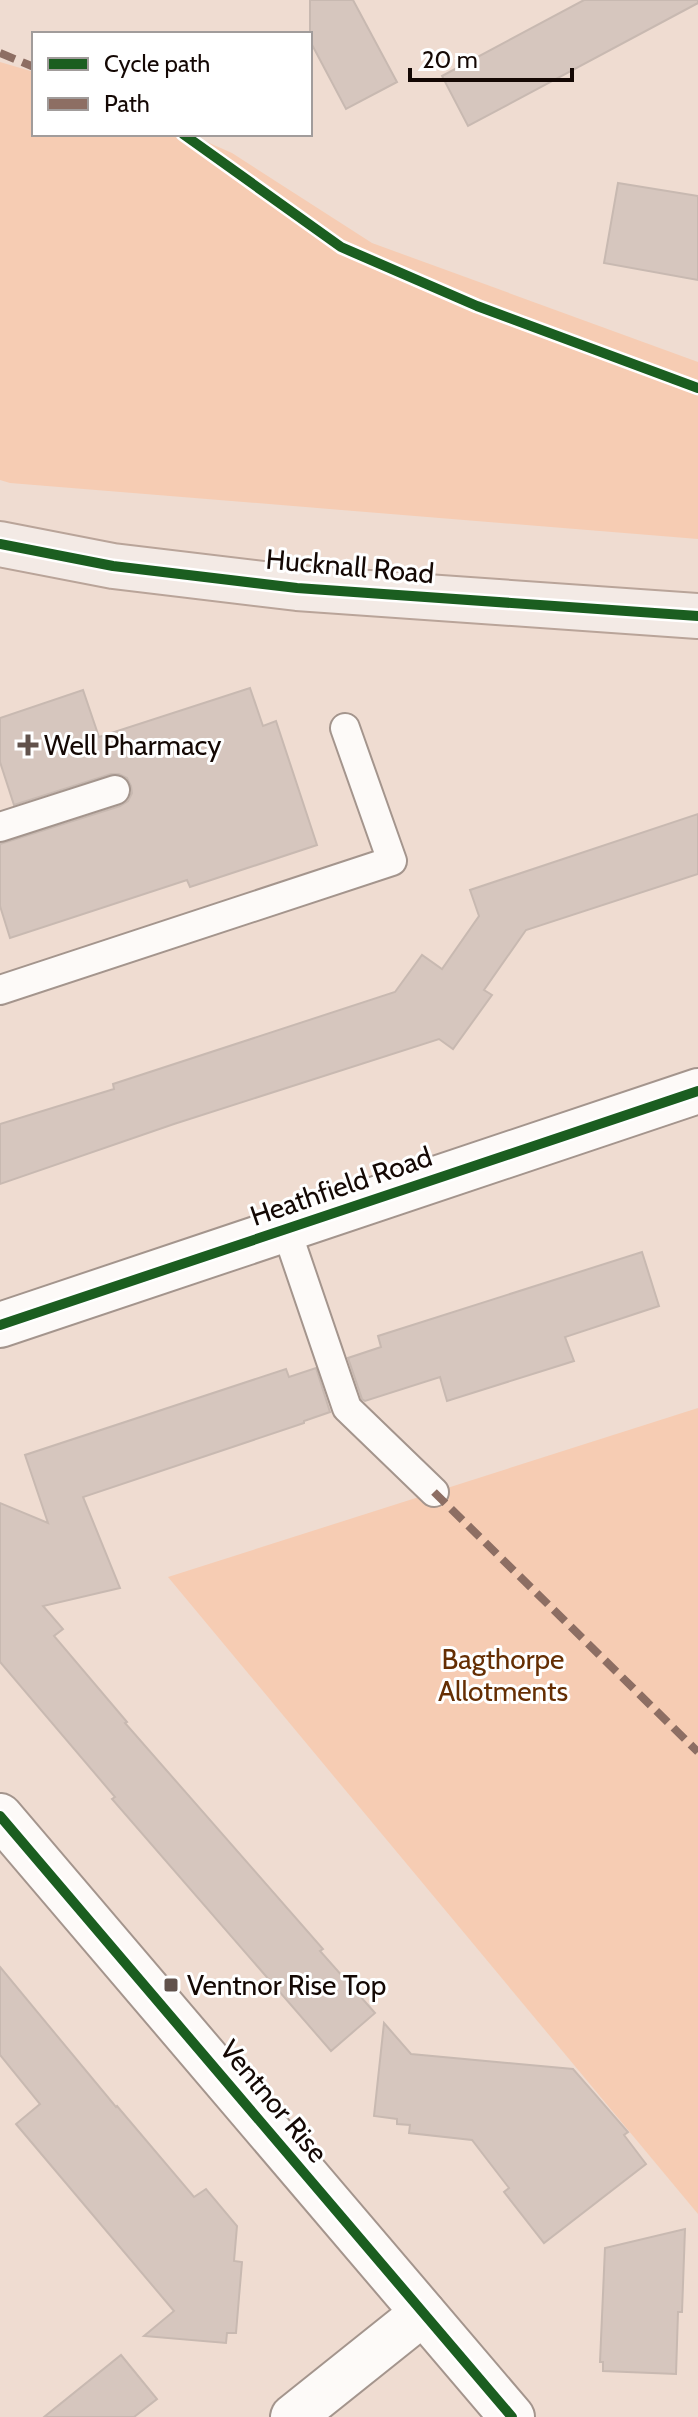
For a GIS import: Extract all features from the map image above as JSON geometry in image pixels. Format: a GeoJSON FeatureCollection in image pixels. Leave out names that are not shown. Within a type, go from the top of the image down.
{"type":"FeatureCollection","features":[{"type":"Feature","properties":{"kind":"main road","name":"Hucknall Road"},"geometry":{"type":"LineString","coordinates":[[0,544],[113,566],[297,588],[698,616]]}},
{"type":"Feature","properties":{"kind":"street","name":"Heathfield Road"},"geometry":{"type":"LineString","coordinates":[[0,1325],[698,1091]]}},
{"type":"Feature","properties":{"kind":"street","name":"Ventnor Rise"},"geometry":{"type":"LineString","coordinates":[[0,1816],[512,2417]]}},
{"type":"Feature","properties":{"kind":"street"},"geometry":{"type":"LineString","coordinates":[[293,2417],[423,2313]]}},
{"type":"Feature","properties":{"kind":"lane"},"geometry":{"type":"LineString","coordinates":[[0,990],[392,861],[345,728]]}},
{"type":"Feature","properties":{"kind":"lane"},"geometry":{"type":"LineString","coordinates":[[0,827],[115,790]]}},
{"type":"Feature","properties":{"kind":"lane"},"geometry":{"type":"LineString","coordinates":[[286,1229],[347,1408],[434,1492]]}},
{"type":"Feature","properties":{"kind":"green space"},"geometry":{"type":"Polygon","coordinates":[[[0,62],[32,71],[32,136],[194,136],[232,153],[372,243],[698,362],[698,539],[0,480],[0,62]]]}},
{"type":"Feature","properties":{"kind":"green space","name":"Bagthorpe Allotments"},"geometry":{"type":"Polygon","coordinates":[[[698,1408],[698,2214],[168,1577],[698,1408]]]}},
{"type":"Feature","properties":{"kind":"building"},"geometry":{"type":"Polygon","coordinates":[[[310,0],[353,0],[397,82],[346,109],[312,45],[310,0]]]}},
{"type":"Feature","properties":{"kind":"building"},"geometry":{"type":"Polygon","coordinates":[[[584,0],[698,0],[698,3],[468,126],[442,76],[584,0]]]}},
{"type":"Feature","properties":{"kind":"building"},"geometry":{"type":"Polygon","coordinates":[[[618,183],[698,196],[698,280],[604,263],[618,183]]]}},
{"type":"Feature","properties":{"kind":"building"},"geometry":{"type":"Polygon","coordinates":[[[250,688],[263,726],[276,721],[317,845],[190,887],[187,880],[10,938],[0,906],[0,844],[120,806],[128,801],[132,793],[127,778],[111,774],[14,805],[0,762],[0,718],[83,690],[99,737],[250,688]]]}},
{"type":"Feature","properties":{"kind":"building"},"geometry":{"type":"Polygon","coordinates":[[[698,814],[698,874],[526,930],[484,990],[492,995],[453,1049],[439,1039],[174,1124],[0,1184],[0,1124],[114,1089],[113,1084],[395,992],[422,955],[442,969],[479,916],[470,890],[698,814]]]}},
{"type":"Feature","properties":{"kind":"building"},"geometry":{"type":"Polygon","coordinates":[[[642,1252],[659,1306],[565,1337],[574,1361],[447,1401],[440,1377],[365,1401],[362,1399],[348,1358],[381,1347],[378,1336],[642,1252]]]}},
{"type":"Feature","properties":{"kind":"building"},"geometry":{"type":"Polygon","coordinates":[[[316,1368],[330,1412],[83,1497],[120,1588],[43,1606],[63,1629],[54,1636],[375,2013],[331,2051],[112,1799],[115,1797],[0,1662],[0,1503],[48,1523],[25,1455],[286,1369],[289,1377],[316,1368]]]}},
{"type":"Feature","properties":{"kind":"building"},"geometry":{"type":"Polygon","coordinates":[[[0,1967],[194,2197],[206,2189],[237,2226],[234,2261],[242,2262],[236,2333],[227,2333],[226,2343],[144,2336],[174,2311],[16,2124],[40,2104],[0,2055],[0,1967]]]}},
{"type":"Feature","properties":{"kind":"building"},"geometry":{"type":"Polygon","coordinates":[[[384,2023],[411,2054],[573,2069],[628,2132],[624,2135],[646,2164],[544,2243],[504,2192],[509,2188],[472,2140],[409,2133],[410,2125],[397,2124],[397,2119],[374,2116],[384,2023]]]}},
{"type":"Feature","properties":{"kind":"building"},"geometry":{"type":"Polygon","coordinates":[[[685,2229],[676,2374],[603,2371],[603,2362],[600,2362],[605,2248],[685,2229]]]}},
{"type":"Feature","properties":{"kind":"building"},"geometry":{"type":"Polygon","coordinates":[[[121,2355],[157,2399],[134,2417],[44,2417],[121,2355]]]}},
{"type":"Feature","properties":{"kind":"marked path"},"geometry":{"type":"LineString","coordinates":[[0,53],[32,66]]}},
{"type":"Feature","properties":{"kind":"marked path"},"geometry":{"type":"LineString","coordinates":[[434,1492],[698,1752]]}},
{"type":"Feature","properties":{"kind":"cycle path"},"geometry":{"type":"LineString","coordinates":[[186,136],[341,247],[477,306],[698,388]]}},
{"type":"Feature","properties":{"kind":"cycle path"},"geometry":{"type":"LineString","coordinates":[[0,544],[113,566],[297,588],[698,616]]}},
{"type":"Feature","properties":{"kind":"cycle path"},"geometry":{"type":"LineString","coordinates":[[0,1325],[698,1091]]}},
{"type":"Feature","properties":{"kind":"cycle path"},"geometry":{"type":"LineString","coordinates":[[0,1816],[512,2417]]}},
{"type":"Feature","properties":{"kind":"place","name":"Well Pharmacy"},"geometry":{"type":"Point","coordinates":[28,745]}},
{"type":"Feature","properties":{"kind":"place","name":"Ventnor Rise Top"},"geometry":{"type":"Point","coordinates":[171,1985]}}]}
